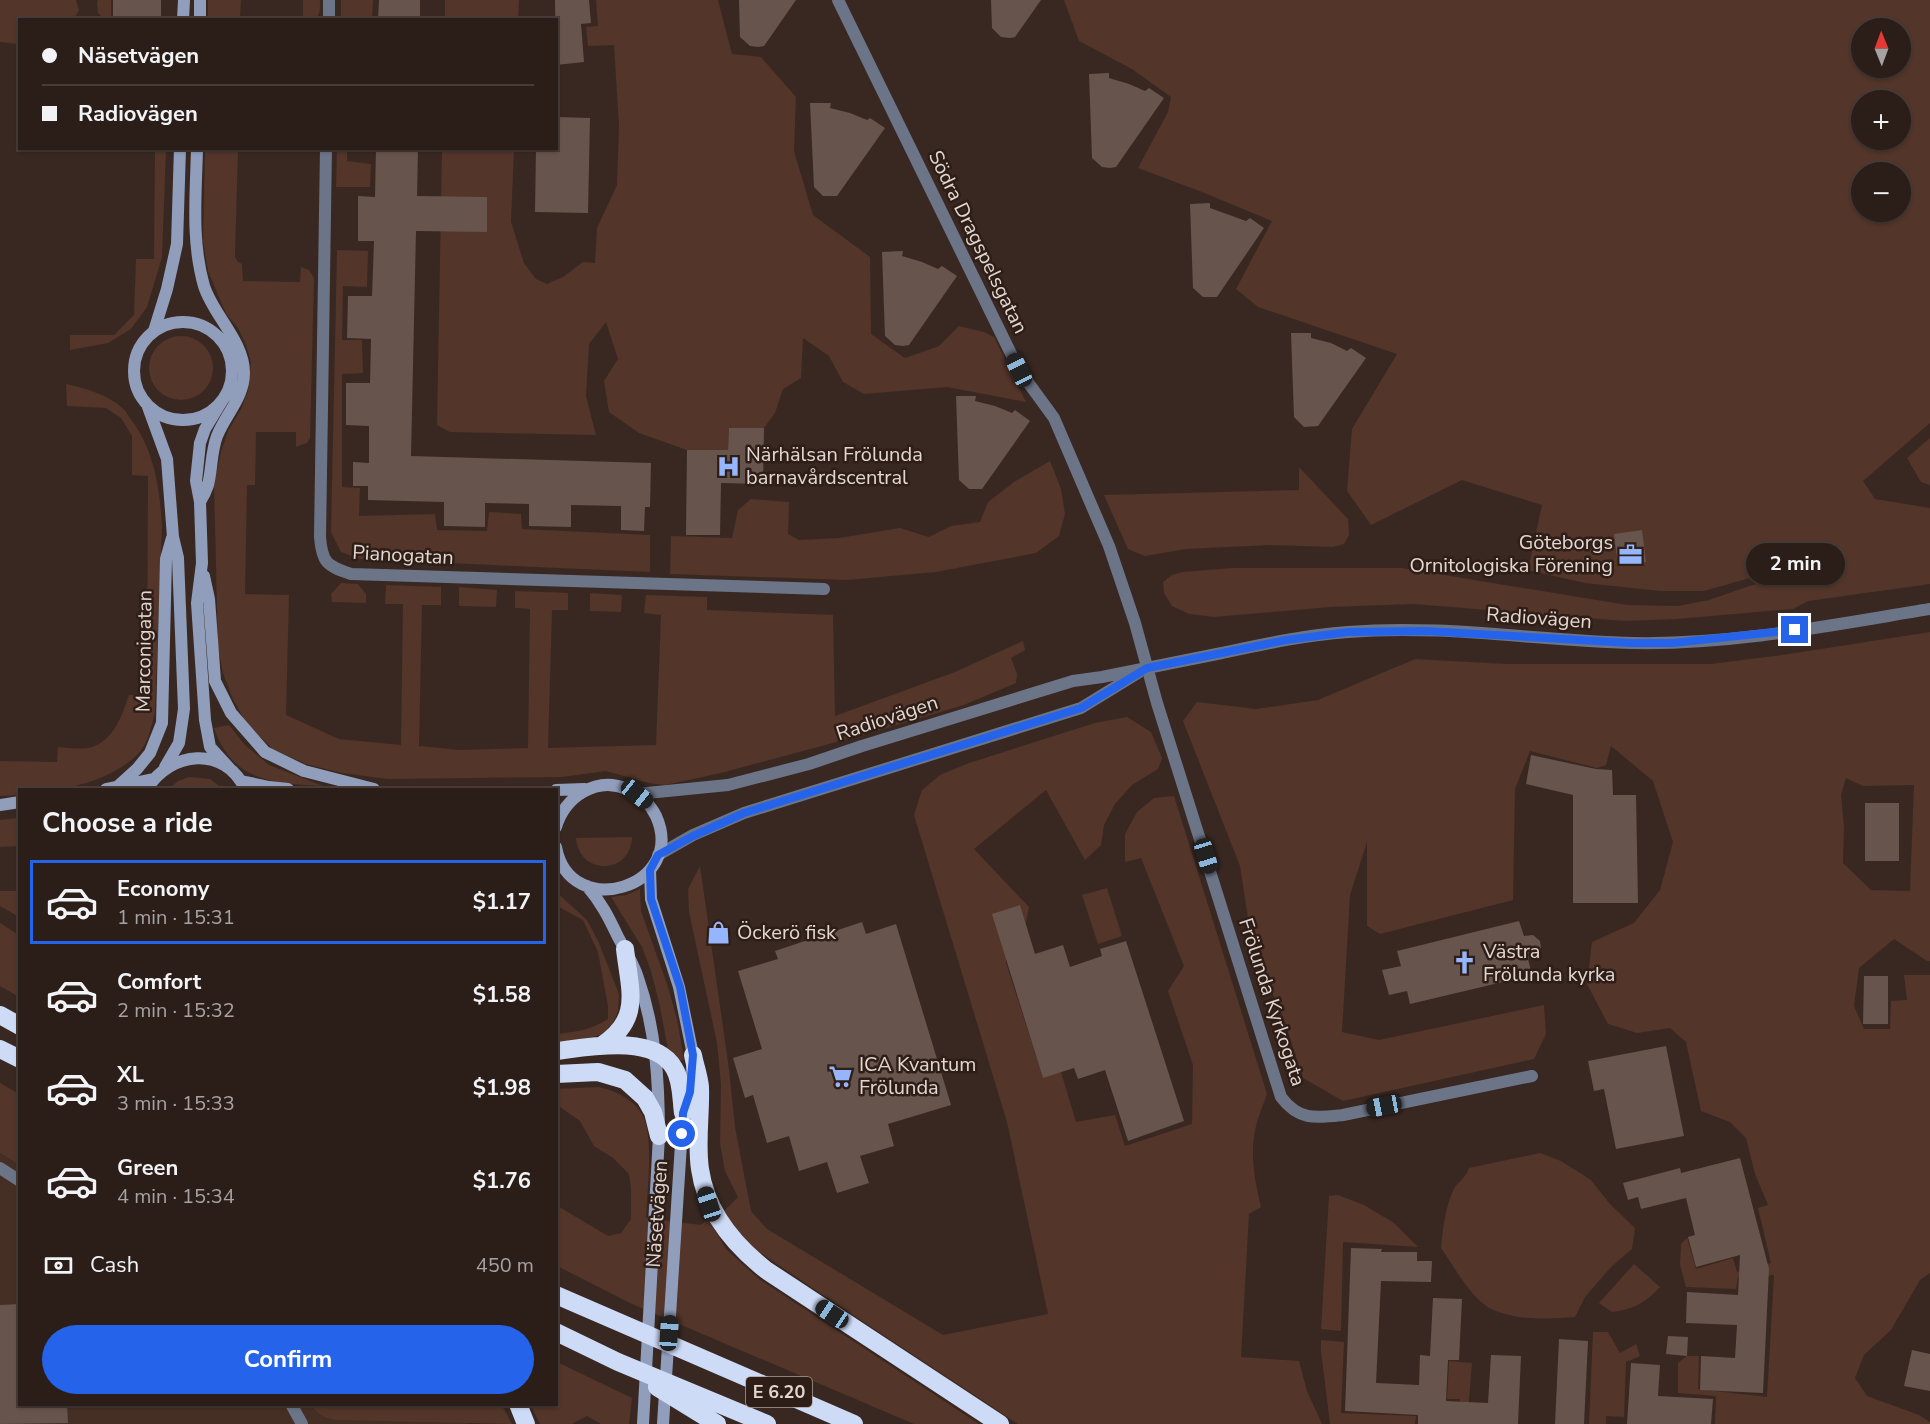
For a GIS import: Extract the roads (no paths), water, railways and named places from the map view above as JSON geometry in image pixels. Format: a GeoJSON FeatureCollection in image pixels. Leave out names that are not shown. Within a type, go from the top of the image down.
{"type":"FeatureCollection","features":[{"type":"Feature","properties":{"kind":"highway"},"geometry":{"type":"LineString","coordinates":[[601,1046],[621,1030],[631,1008],[625,950]]}},
{"type":"Feature","properties":{"kind":"highway"},"geometry":{"type":"LineString","coordinates":[[0,1015],[18,1025]]}},
{"type":"Feature","properties":{"kind":"highway"},"geometry":{"type":"LineString","coordinates":[[558,1051],[601,1046],[629,1046],[655,1051],[674,1067],[679,1079],[683,1113]]}},
{"type":"Feature","properties":{"kind":"highway"},"geometry":{"type":"LineString","coordinates":[[0,1049],[18,1058]]}},
{"type":"Feature","properties":{"kind":"highway"},"geometry":{"type":"LineString","coordinates":[[693,1055],[699,1084],[699,1168],[709,1204],[723,1228],[749,1256],[766,1270],[1000,1424]]}},
{"type":"Feature","properties":{"kind":"highway"},"geometry":{"type":"LineString","coordinates":[[558,1074],[598,1072],[625,1080],[645,1098],[653,1112],[659,1136]]}},
{"type":"Feature","properties":{"kind":"highway"},"geometry":{"type":"LineString","coordinates":[[558,1288],[582,1307]]}},
{"type":"Feature","properties":{"kind":"highway","name":"E 6.20"},"geometry":{"type":"LineString","coordinates":[[558,1296],[854,1424]]}},
{"type":"Feature","properties":{"kind":"highway","name":"E 6.20"},"geometry":{"type":"LineString","coordinates":[[558,1333],[618,1362],[767,1424]]}},
{"type":"Feature","properties":{"kind":"highway"},"geometry":{"type":"LineString","coordinates":[[618,1362],[717,1424]]}},
{"type":"Feature","properties":{"kind":"highway"},"geometry":{"type":"LineString","coordinates":[[519,1406],[526,1424]]}},
{"type":"Feature","properties":{"kind":"street"},"geometry":{"type":"LineString","coordinates":[[183,18],[184,0]]}},
{"type":"Feature","properties":{"kind":"street"},"geometry":{"type":"LineString","coordinates":[[200,18],[201,0]]}},
{"type":"Feature","properties":{"kind":"street"},"geometry":{"type":"LineString","coordinates":[[329,0],[329,18]]}},
{"type":"Feature","properties":{"kind":"street","name":"Södra Dragspelsgatan"},"geometry":{"type":"LineString","coordinates":[[838,0],[1019,370],[1054,418],[1109,546],[1147,668]]}},
{"type":"Feature","properties":{"kind":"street"},"geometry":{"type":"LineString","coordinates":[[154,331],[167,289],[177,244],[180,150]]}},
{"type":"Feature","properties":{"kind":"street"},"geometry":{"type":"LineString","coordinates":[[197,150],[196,250],[205,289],[240,354],[244,371],[242,388],[217,436],[211,458],[208,485],[200,502]]}},
{"type":"Feature","properties":{"kind":"street","name":"Pianogatan"},"geometry":{"type":"LineString","coordinates":[[326,150],[320,537],[321,555],[333,568],[351,574],[824,589]]}},
{"type":"Feature","properties":{"kind":"street"},"geometry":{"type":"LineString","coordinates":[[220,318],[225,345],[232,362],[232,380],[205,429],[200,443],[196,481],[200,502],[202,563],[197,603],[203,714],[210,747],[243,785],[278,788]]}},
{"type":"Feature","properties":{"kind":"street"},"geometry":{"type":"LineString","coordinates":[[225,345],[213,332],[197,323],[170,323],[154,331],[141,345],[134,366],[136,389],[148,407],[165,417],[184,421],[194,419],[212,411],[225,396]]}},
{"type":"Feature","properties":{"kind":"street","name":"Marconigatan"},"geometry":{"type":"LineString","coordinates":[[148,407],[167,459],[172,537],[178,558],[184,709],[179,743],[165,767]]}},
{"type":"Feature","properties":{"kind":"street","name":"Marconigatan"},"geometry":{"type":"LineString","coordinates":[[111,788],[137,769],[150,753],[162,723],[166,559],[172,537]]}},
{"type":"Feature","properties":{"kind":"street"},"geometry":{"type":"LineString","coordinates":[[202,563],[209,599],[215,681],[231,713],[265,752],[304,771],[370,788]]}},
{"type":"Feature","properties":{"kind":"street","name":"Radiovägen"},"geometry":{"type":"LineString","coordinates":[[637,794],[728,785],[810,764],[861,746],[1073,681],[1286,640],[1348,632],[1448,631],[1631,643],[1672,643],[1795,630],[1930,609]]}},
{"type":"Feature","properties":{"kind":"street","name":"Radiovägen"},"geometry":{"type":"LineString","coordinates":[[658,855],[744,813],[1081,708],[1147,668]]}},
{"type":"Feature","properties":{"kind":"street","name":"Frölunda Kyrkogata"},"geometry":{"type":"LineString","coordinates":[[1147,668],[1281,1097],[1288,1106],[1300,1115],[1317,1118],[1343,1115],[1532,1076]]}},
{"type":"Feature","properties":{"kind":"street"},"geometry":{"type":"LineString","coordinates":[[111,788],[150,784],[165,767],[181,760],[198,758],[216,761],[231,770]]}},
{"type":"Feature","properties":{"kind":"street"},"geometry":{"type":"LineString","coordinates":[[558,790],[612,785],[637,794],[654,811],[659,822],[661,844],[650,870],[628,887],[601,890],[587,886],[558,871]]}},
{"type":"Feature","properties":{"kind":"street"},"geometry":{"type":"LineString","coordinates":[[558,822],[567,804],[586,789]]}},
{"type":"Feature","properties":{"kind":"street"},"geometry":{"type":"LineString","coordinates":[[0,805],[18,802]]}},
{"type":"Feature","properties":{"kind":"street"},"geometry":{"type":"LineString","coordinates":[[0,810],[18,809]]}},
{"type":"Feature","properties":{"kind":"street"},"geometry":{"type":"LineString","coordinates":[[558,852],[564,866],[573,877]]}},
{"type":"Feature","properties":{"kind":"street","name":"Näsetvägen"},"geometry":{"type":"LineString","coordinates":[[650,870],[651,899],[680,987],[693,1055],[690,1092],[683,1113],[663,1424]]}},
{"type":"Feature","properties":{"kind":"street","name":"Näsetvägen"},"geometry":{"type":"LineString","coordinates":[[587,886],[601,903],[638,977],[655,1051],[659,1095],[659,1136],[643,1424]]}},
{"type":"Feature","properties":{"kind":"street"},"geometry":{"type":"LineString","coordinates":[[0,1168],[18,1180]]}},
{"type":"Feature","properties":{"kind":"street"},"geometry":{"type":"LineString","coordinates":[[292,1406],[302,1424]]}},
{"type":"Feature","properties":{"kind":"place","name":"Närhälsan Frölunda barnavårdscentral"},"geometry":{"type":"Point","coordinates":[728,466]}},
{"type":"Feature","properties":{"kind":"place","name":"Göteborgs Ornitologiska Förening"},"geometry":{"type":"Point","coordinates":[1631,554]}},
{"type":"Feature","properties":{"kind":"place","name":"Öckerö fisk"},"geometry":{"type":"Point","coordinates":[719,932]}},
{"type":"Feature","properties":{"kind":"place","name":"Västra Frölunda kyrka"},"geometry":{"type":"Point","coordinates":[1465,962]}},
{"type":"Feature","properties":{"kind":"place","name":"ICA Kvantum Frölunda"},"geometry":{"type":"Point","coordinates":[841,1076]}}]}
